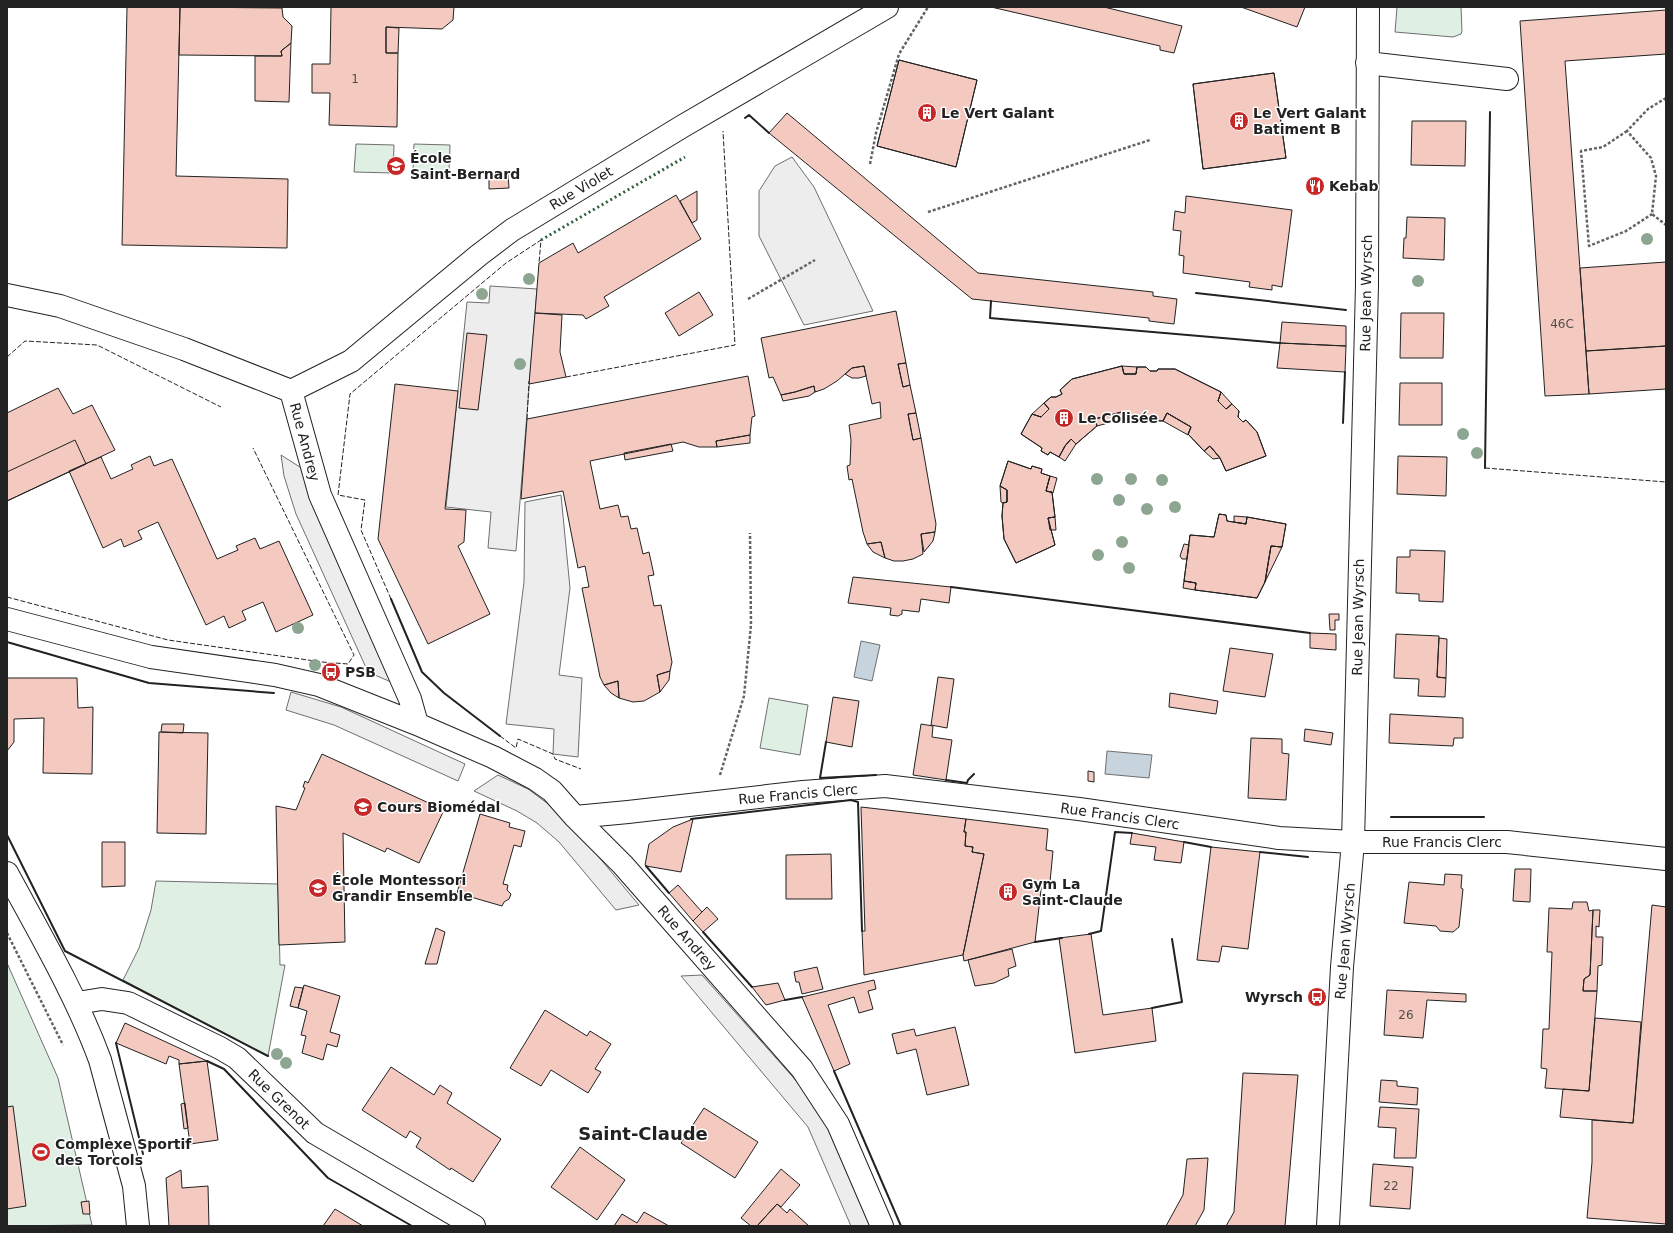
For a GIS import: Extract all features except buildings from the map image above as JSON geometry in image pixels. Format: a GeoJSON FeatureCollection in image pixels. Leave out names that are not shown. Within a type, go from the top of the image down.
{"type":"FeatureCollection","features":[{"type":"Feature","properties":{"kind":"street","name":"Rue Violet"},"geometry":{"type":"LineString","coordinates":[[291,391],[351,361],[479,255],[512,230],[683,126],[887,7]]}},
{"type":"Feature","properties":{"kind":"street","name":"Rue Jean Wyrsch"},"geometry":{"type":"LineString","coordinates":[[1328,1226],[1342,967],[1353,842],[1367,285],[1368,7]]}},
{"type":"Feature","properties":{"kind":"street"},"geometry":{"type":"LineString","coordinates":[[1367,63],[1507,79]]}},
{"type":"Feature","properties":{"kind":"street","name":"Rue Andrey"},"geometry":{"type":"LineString","coordinates":[[7,295],[60,306],[184,349],[291,391],[320,495],[408,693],[417,724]]}},
{"type":"Feature","properties":{"kind":"street","name":"Rue Andrey"},"geometry":{"type":"LineString","coordinates":[[7,619],[151,657],[275,675],[319,686],[417,724],[493,757],[535,779],[552,791],[575,817],[622,864],[802,1069],[838,1124],[882,1226]]}},
{"type":"Feature","properties":{"kind":"street","name":"Rue Francis Clerc"},"geometry":{"type":"LineString","coordinates":[[575,817],[803,792],[885,786],[1079,809],[1279,838],[1353,842],[1507,842],[1666,859]]}},
{"type":"Feature","properties":{"kind":"street"},"geometry":{"type":"LineString","coordinates":[[7,873],[77,1003],[100,1060],[134,1186],[138,1226]]}},
{"type":"Feature","properties":{"kind":"street","name":"Rue Grenot"},"geometry":{"type":"LineString","coordinates":[[77,1003],[102,999],[128,1003],[220,1048],[236,1058],[314,1133],[474,1226]]}},
{"type":"Feature","properties":{"kind":"path"},"geometry":{"type":"LineString","coordinates":[[870,164],[876,133],[899,54],[928,7]]}},
{"type":"Feature","properties":{"kind":"path"},"geometry":{"type":"LineString","coordinates":[[1652,214],[1626,231],[1589,246],[1581,151],[1603,147],[1627,131],[1648,109],[1666,98]]}},
{"type":"Feature","properties":{"kind":"path"},"geometry":{"type":"LineString","coordinates":[[1627,131],[1651,158],[1656,176],[1652,214]]}},
{"type":"Feature","properties":{"kind":"path"},"geometry":{"type":"LineString","coordinates":[[928,212],[1150,140]]}},
{"type":"Feature","properties":{"kind":"path"},"geometry":{"type":"LineString","coordinates":[[1652,214],[1666,225]]}},
{"type":"Feature","properties":{"kind":"path"},"geometry":{"type":"LineString","coordinates":[[748,299],[815,260]]}},
{"type":"Feature","properties":{"kind":"path"},"geometry":{"type":"LineString","coordinates":[[710,803],[723,768],[744,696],[751,625],[750,533]]}},
{"type":"Feature","properties":{"kind":"green space"},"geometry":{"type":"Polygon","coordinates":[[[1397,7],[1461,7],[1461,34],[1453,37],[1395,32],[1397,7]]]}},
{"type":"Feature","properties":{"kind":"green space"},"geometry":{"type":"Polygon","coordinates":[[[356,144],[394,145],[393,173],[354,172],[356,144]]]}},
{"type":"Feature","properties":{"kind":"green space"},"geometry":{"type":"Polygon","coordinates":[[[414,144],[450,145],[449,172],[413,171],[414,144]]]}},
{"type":"Feature","properties":{"kind":"green space"},"geometry":{"type":"Polygon","coordinates":[[[769,698],[808,705],[800,755],[760,748],[769,698]]]}},
{"type":"Feature","properties":{"kind":"green space"},"geometry":{"type":"Polygon","coordinates":[[[156,881],[278,884],[280,965],[285,965],[268,1056],[123,980],[139,948],[151,910],[156,881]]]}},
{"type":"Feature","properties":{"kind":"green space","name":"Complexe Sportif des Torcols"},"geometry":{"type":"Polygon","coordinates":[[[7,963],[58,1078],[92,1225],[7,1226],[7,963]]]}},
{"type":"Feature","properties":{"kind":"shaded area"},"geometry":{"type":"Polygon","coordinates":[[[792,157],[814,187],[873,311],[804,325],[759,236],[759,191],[775,166],[792,157]]]}},
{"type":"Feature","properties":{"kind":"shaded area"},"geometry":{"type":"Polygon","coordinates":[[[490,286],[537,289],[516,551],[488,548],[491,512],[446,507],[467,302],[489,303],[490,286]]]}},
{"type":"Feature","properties":{"kind":"shaded area"},"geometry":{"type":"Polygon","coordinates":[[[281,455],[314,476],[405,688],[368,672],[296,514],[284,476],[281,455]]]}},
{"type":"Feature","properties":{"kind":"shaded area"},"geometry":{"type":"Polygon","coordinates":[[[561,495],[570,588],[559,675],[582,678],[578,757],[553,754],[554,729],[506,724],[524,582],[525,502],[561,495]]]}},
{"type":"Feature","properties":{"kind":"shaded area"},"geometry":{"type":"Polygon","coordinates":[[[861,641],[880,645],[872,681],[854,677],[861,641]]]}},
{"type":"Feature","properties":{"kind":"shaded area"},"geometry":{"type":"Polygon","coordinates":[[[291,692],[341,707],[465,764],[458,781],[334,725],[286,710],[291,692]]]}},
{"type":"Feature","properties":{"kind":"shaded area"},"geometry":{"type":"Polygon","coordinates":[[[1107,751],[1152,755],[1149,778],[1105,774],[1107,751]]]}},
{"type":"Feature","properties":{"kind":"shaded area"},"geometry":{"type":"Polygon","coordinates":[[[498,775],[528,789],[551,806],[577,831],[639,905],[616,910],[559,842],[537,823],[517,811],[474,791],[498,775]]]}},
{"type":"Feature","properties":{"kind":"shaded area"},"geometry":{"type":"Polygon","coordinates":[[[702,975],[822,1112],[872,1226],[851,1226],[808,1127],[681,976],[702,975]]]}},
{"type":"Feature","properties":{"kind":"hedge"},"geometry":{"type":"LineString","coordinates":[[541,240],[685,157]]}},
{"type":"Feature","properties":{"kind":"fence"},"geometry":{"type":"LineString","coordinates":[[566,377],[735,345],[723,131]]}},
{"type":"Feature","properties":{"kind":"fence"},"geometry":{"type":"LineString","coordinates":[[391,599],[361,530],[365,500],[338,495],[350,394],[506,263],[541,240],[539,263]]}},
{"type":"Feature","properties":{"kind":"fence"},"geometry":{"type":"LineString","coordinates":[[7,357],[25,341],[97,345],[221,407]]}},
{"type":"Feature","properties":{"kind":"fence"},"geometry":{"type":"LineString","coordinates":[[527,419],[529,381]]}},
{"type":"Feature","properties":{"kind":"fence"},"geometry":{"type":"LineString","coordinates":[[7,597],[168,640],[322,662],[348,664],[354,655],[253,448]]}},
{"type":"Feature","properties":{"kind":"fence"},"geometry":{"type":"LineString","coordinates":[[1485,468],[1666,482]]}},
{"type":"Feature","properties":{"kind":"fence"},"geometry":{"type":"LineString","coordinates":[[500,736],[516,748],[518,739],[553,754],[555,759],[581,769]]}},
{"type":"Feature","properties":{"kind":"wall"},"geometry":{"type":"LineString","coordinates":[[1485,468],[1490,112]]}},
{"type":"Feature","properties":{"kind":"wall"},"geometry":{"type":"LineString","coordinates":[[745,118],[749,115],[769,133]]}},
{"type":"Feature","properties":{"kind":"wall"},"geometry":{"type":"LineString","coordinates":[[1196,293],[1346,310]]}},
{"type":"Feature","properties":{"kind":"wall"},"geometry":{"type":"LineString","coordinates":[[991,301],[990,318],[1280,343]]}},
{"type":"Feature","properties":{"kind":"wall"},"geometry":{"type":"LineString","coordinates":[[1343,423],[1345,372]]}},
{"type":"Feature","properties":{"kind":"wall"},"geometry":{"type":"LineString","coordinates":[[951,587],[1310,633]]}},
{"type":"Feature","properties":{"kind":"wall"},"geometry":{"type":"LineString","coordinates":[[391,599],[422,672],[444,693],[500,736]]}},
{"type":"Feature","properties":{"kind":"wall"},"geometry":{"type":"LineString","coordinates":[[7,642],[149,683],[274,693]]}},
{"type":"Feature","properties":{"kind":"wall"},"geometry":{"type":"LineString","coordinates":[[826,742],[820,778],[876,775]]}},
{"type":"Feature","properties":{"kind":"wall"},"geometry":{"type":"LineString","coordinates":[[946,780],[967,783],[974,774]]}},
{"type":"Feature","properties":{"kind":"wall"},"geometry":{"type":"LineString","coordinates":[[691,819],[851,800],[858,802],[862,931]]}},
{"type":"Feature","properties":{"kind":"wall"},"geometry":{"type":"LineString","coordinates":[[1391,817],[1484,817]]}},
{"type":"Feature","properties":{"kind":"wall"},"geometry":{"type":"LineString","coordinates":[[1089,934],[1101,931],[1115,832],[1132,833]]}},
{"type":"Feature","properties":{"kind":"wall"},"geometry":{"type":"LineString","coordinates":[[7,835],[65,951],[268,1056]]}},
{"type":"Feature","properties":{"kind":"wall"},"geometry":{"type":"LineString","coordinates":[[1184,842],[1211,847]]}},
{"type":"Feature","properties":{"kind":"wall"},"geometry":{"type":"LineString","coordinates":[[1260,852],[1308,857]]}},
{"type":"Feature","properties":{"kind":"wall"},"geometry":{"type":"LineString","coordinates":[[646,866],[669,893]]}},
{"type":"Feature","properties":{"kind":"wall"},"geometry":{"type":"LineString","coordinates":[[703,932],[752,987]]}},
{"type":"Feature","properties":{"kind":"wall"},"geometry":{"type":"LineString","coordinates":[[1035,942],[1062,938]]}},
{"type":"Feature","properties":{"kind":"wall"},"geometry":{"type":"LineString","coordinates":[[1152,1008],[1182,1002],[1172,939]]}},
{"type":"Feature","properties":{"kind":"wall"},"geometry":{"type":"LineString","coordinates":[[785,1000],[802,997]]}},
{"type":"Feature","properties":{"kind":"wall"},"geometry":{"type":"LineString","coordinates":[[116,1043],[143,1154]]}},
{"type":"Feature","properties":{"kind":"wall"},"geometry":{"type":"LineString","coordinates":[[207,1061],[224,1069],[328,1178],[412,1226]]}},
{"type":"Feature","properties":{"kind":"wall"},"geometry":{"type":"LineString","coordinates":[[834,1071],[901,1226]]}},
{"type":"Feature","properties":{"kind":"place","name":"Le Vert Galant"},"geometry":{"type":"Point","coordinates":[927,113]}},
{"type":"Feature","properties":{"kind":"place","name":"Le Vert Galant Batiment B"},"geometry":{"type":"Point","coordinates":[1239,121]}},
{"type":"Feature","properties":{"kind":"place","name":"École Saint-Bernard"},"geometry":{"type":"Point","coordinates":[396,166]}},
{"type":"Feature","properties":{"kind":"place","name":"Kebab"},"geometry":{"type":"Point","coordinates":[1315,186]}},
{"type":"Feature","properties":{"kind":"place","name":"Le Colisée"},"geometry":{"type":"Point","coordinates":[1064,418]}},
{"type":"Feature","properties":{"kind":"place","name":"PSB"},"geometry":{"type":"Point","coordinates":[331,672]}},
{"type":"Feature","properties":{"kind":"place","name":"Cours Biomédal"},"geometry":{"type":"Point","coordinates":[363,807]}},
{"type":"Feature","properties":{"kind":"place","name":"École Montessori Grandir Ensemble"},"geometry":{"type":"Point","coordinates":[318,888]}},
{"type":"Feature","properties":{"kind":"place","name":"Gym La Saint-Claude"},"geometry":{"type":"Point","coordinates":[1008,892]}},
{"type":"Feature","properties":{"kind":"place","name":"Wyrsch"},"geometry":{"type":"Point","coordinates":[1317,997]}},
{"type":"Feature","properties":{"kind":"place","name":"Complexe Sportif des Torcols"},"geometry":{"type":"Point","coordinates":[41,1152]}},
{"type":"Feature","properties":{"kind":"district","name":"Saint-Claude"},"geometry":{"type":"Point","coordinates":[643,1133]}}]}
